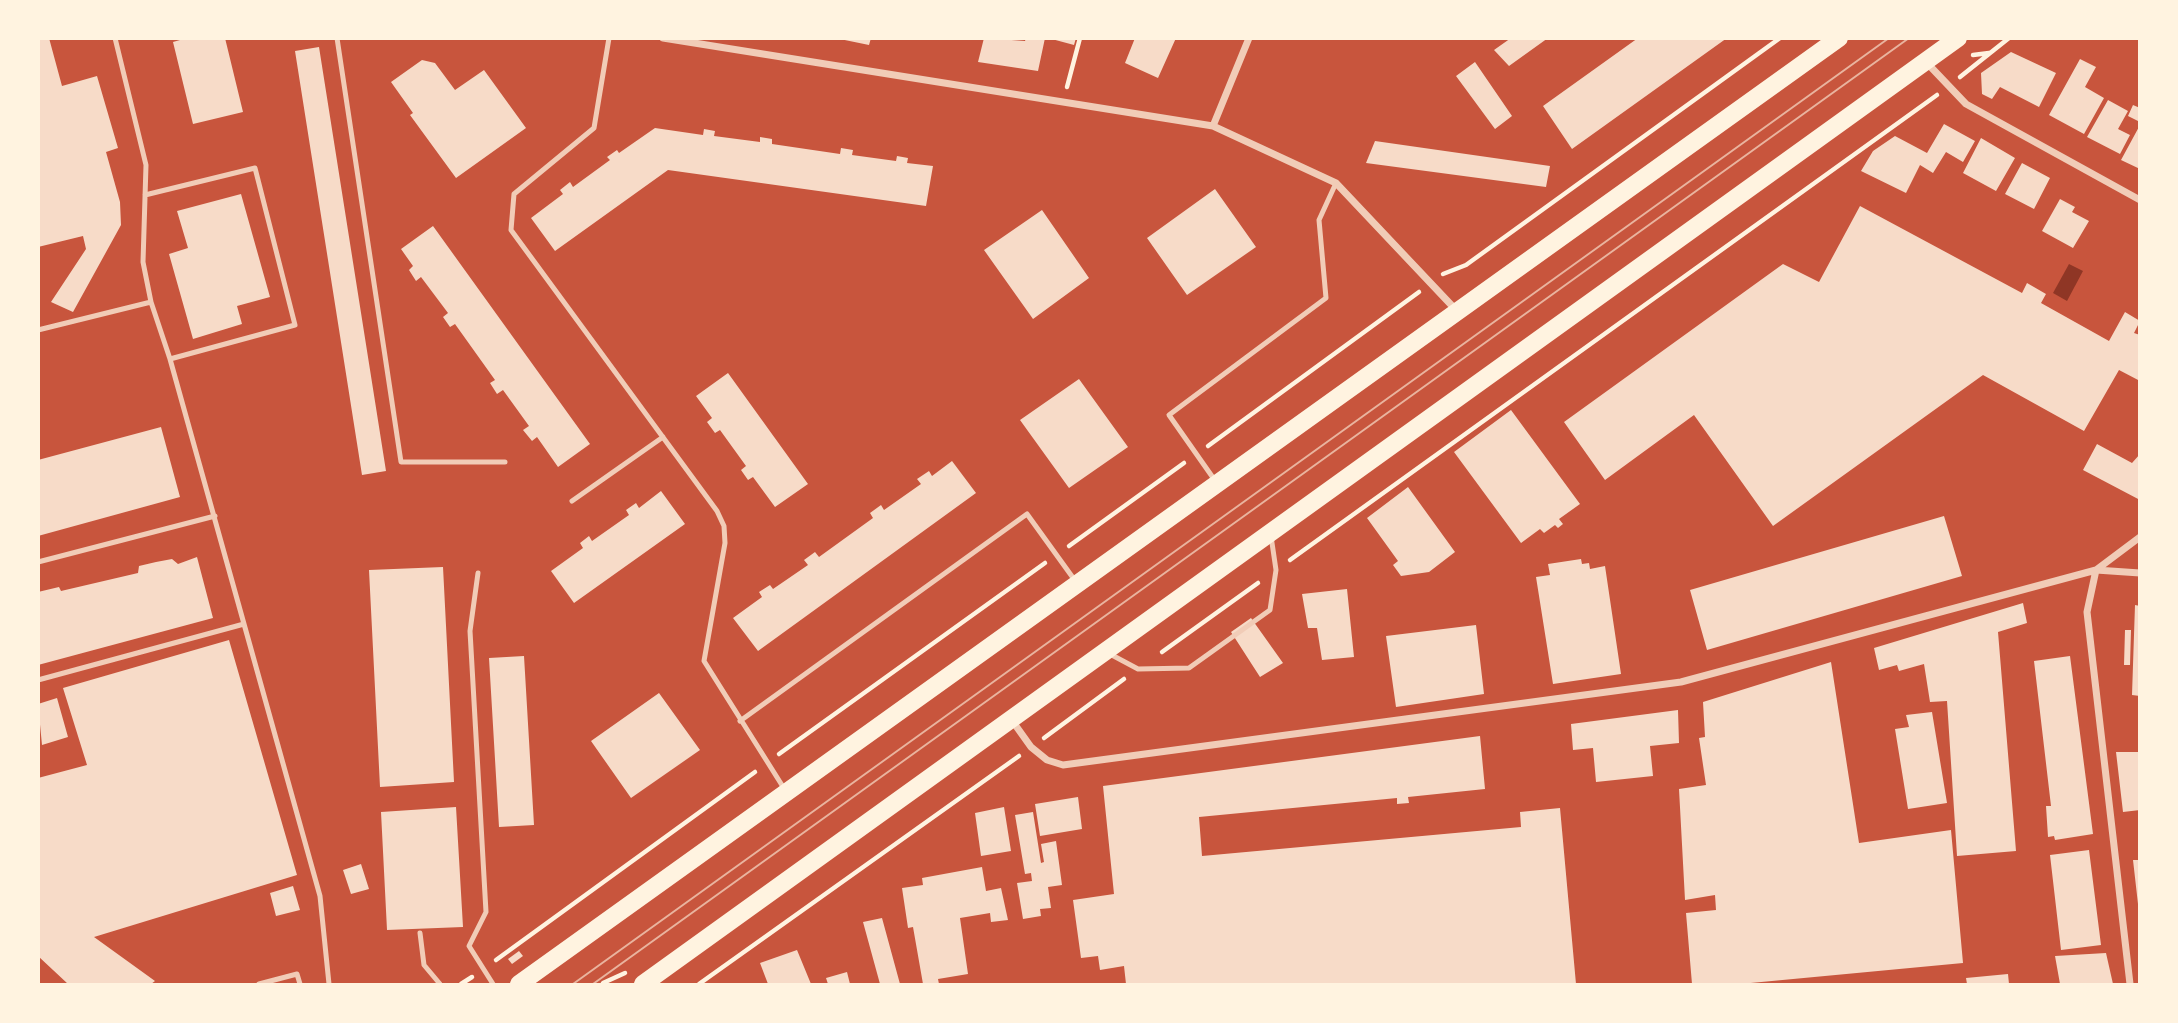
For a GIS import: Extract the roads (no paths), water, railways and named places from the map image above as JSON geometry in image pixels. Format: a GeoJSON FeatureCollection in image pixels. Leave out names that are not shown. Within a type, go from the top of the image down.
{"type":"FeatureCollection","features":[{"type":"Feature","properties":{"kind":"main road"},"geometry":{"type":"LineString","coordinates":[[643,985],[1958,38]]}},
{"type":"Feature","properties":{"kind":"main road"},"geometry":{"type":"LineString","coordinates":[[519,985],[1458,312],[1830,41]]}},
{"type":"Feature","properties":{"kind":"street"},"geometry":{"type":"LineString","coordinates":[[663,38],[1213,125],[1336,184],[1458,312]]}},
{"type":"Feature","properties":{"kind":"street"},"geometry":{"type":"LineString","coordinates":[[1213,125],[1249,38]]}},
{"type":"Feature","properties":{"kind":"street"},"geometry":{"type":"LineString","coordinates":[[1926,61],[1966,104],[2140,200]]}},
{"type":"Feature","properties":{"kind":"street"},"geometry":{"type":"LineString","coordinates":[[2130,985],[2087,612],[2096,570],[2140,537]]}},
{"type":"Feature","properties":{"kind":"street"},"geometry":{"type":"LineString","coordinates":[[1011,719],[1031,747],[1047,760],[1063,765],[1681,682],[2096,570],[2140,573]]}},
{"type":"Feature","properties":{"kind":"lane"},"geometry":{"type":"LineString","coordinates":[[115,38],[146,166],[144,262],[151,302],[215,516],[320,897],[329,985]]}},
{"type":"Feature","properties":{"kind":"lane"},"geometry":{"type":"LineString","coordinates":[[337,38],[401,461],[505,462]]}},
{"type":"Feature","properties":{"kind":"lane"},"geometry":{"type":"LineString","coordinates":[[609,38],[594,128],[513,194],[512,230],[663,437],[724,526],[725,543],[704,661],[787,793]]}},
{"type":"Feature","properties":{"kind":"lane"},"geometry":{"type":"LineString","coordinates":[[145,195],[255,168],[295,325],[170,359]]}},
{"type":"Feature","properties":{"kind":"lane"},"geometry":{"type":"LineString","coordinates":[[1217,484],[1169,415],[1326,298],[1319,220],[1336,184]]}},
{"type":"Feature","properties":{"kind":"lane"},"geometry":{"type":"LineString","coordinates":[[38,330],[151,302]]}},
{"type":"Feature","properties":{"kind":"lane"},"geometry":{"type":"LineString","coordinates":[[572,501],[663,437]]}},
{"type":"Feature","properties":{"kind":"lane"},"geometry":{"type":"LineString","coordinates":[[740,722],[1027,514],[1078,585]]}},
{"type":"Feature","properties":{"kind":"lane"},"geometry":{"type":"LineString","coordinates":[[38,562],[215,516]]}},
{"type":"Feature","properties":{"kind":"lane"},"geometry":{"type":"LineString","coordinates":[[1105,652],[1138,669],[1189,668],[1270,610],[1276,570],[1270,533]]}},
{"type":"Feature","properties":{"kind":"lane"},"geometry":{"type":"LineString","coordinates":[[478,573],[470,631],[486,912],[469,946],[493,985]]}},
{"type":"Feature","properties":{"kind":"lane"},"geometry":{"type":"LineString","coordinates":[[38,680],[244,624]]}},
{"type":"Feature","properties":{"kind":"lane"},"geometry":{"type":"LineString","coordinates":[[420,933],[424,965],[440,985]]}},
{"type":"Feature","properties":{"kind":"lane"},"geometry":{"type":"LineString","coordinates":[[259,985],[296,974],[300,985]]}},
{"type":"Feature","properties":{"kind":"tram line"},"geometry":{"type":"LineString","coordinates":[[573,984],[1889,38]]}},
{"type":"Feature","properties":{"kind":"tram line"},"geometry":{"type":"LineString","coordinates":[[593,984],[1909,38]]}}]}
